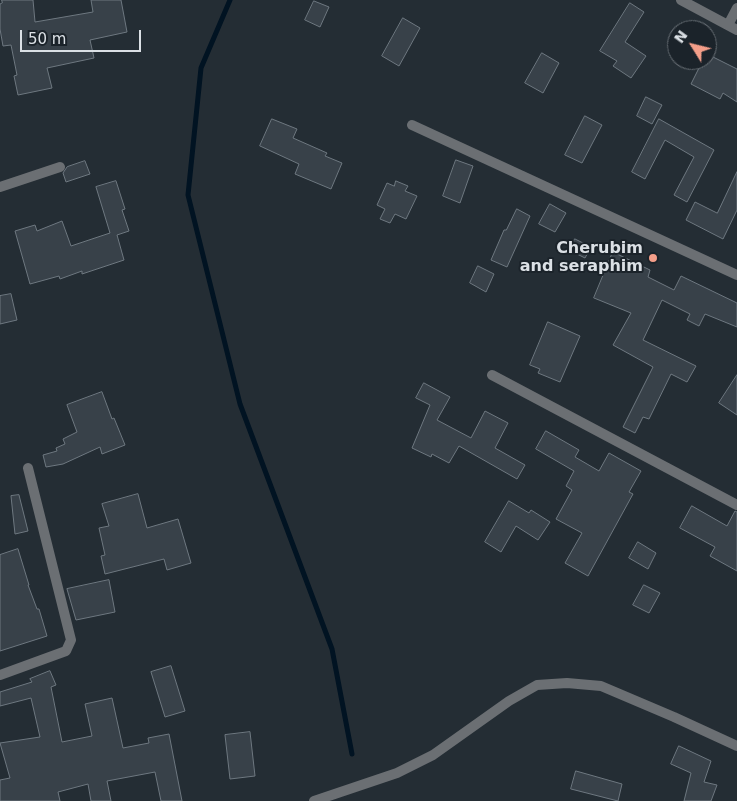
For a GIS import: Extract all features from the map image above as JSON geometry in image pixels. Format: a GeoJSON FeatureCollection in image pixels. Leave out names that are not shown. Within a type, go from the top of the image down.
{"type":"FeatureCollection","features":[{"type":"Feature","properties":{"kind":"street"},"geometry":{"type":"LineString","coordinates":[[681,0],[733,27],[737,8]]}},
{"type":"Feature","properties":{"kind":"street"},"geometry":{"type":"LineString","coordinates":[[412,125],[737,275]]}},
{"type":"Feature","properties":{"kind":"street"},"geometry":{"type":"LineString","coordinates":[[0,187],[60,167]]}},
{"type":"Feature","properties":{"kind":"street"},"geometry":{"type":"LineString","coordinates":[[492,375],[737,505]]}},
{"type":"Feature","properties":{"kind":"street"},"geometry":{"type":"LineString","coordinates":[[0,675],[66,651],[71,640],[28,468]]}},
{"type":"Feature","properties":{"kind":"street"},"geometry":{"type":"LineString","coordinates":[[314,801],[397,773],[433,755],[509,702],[537,685],[567,683],[601,686],[737,746]]}},
{"type":"Feature","properties":{"kind":"building"},"geometry":{"type":"Polygon","coordinates":[[[2,0],[33,0],[35,22],[93,12],[91,0],[121,0],[127,32],[90,40],[94,58],[47,68],[52,88],[18,95],[14,76],[17,75],[11,45],[3,46],[0,29],[0,4],[2,0]]]}},
{"type":"Feature","properties":{"kind":"building"},"geometry":{"type":"Polygon","coordinates":[[[314,1],[329,7],[320,27],[305,20],[314,1]]]}},
{"type":"Feature","properties":{"kind":"building"},"geometry":{"type":"Polygon","coordinates":[[[630,3],[644,12],[625,42],[646,56],[631,78],[613,66],[617,61],[600,51],[630,3]]]}},
{"type":"Feature","properties":{"kind":"building"},"geometry":{"type":"Polygon","coordinates":[[[403,18],[420,28],[399,66],[382,56],[403,18]]]}},
{"type":"Feature","properties":{"kind":"building"},"geometry":{"type":"Polygon","coordinates":[[[542,53],[559,63],[543,93],[525,83],[542,53]]]}},
{"type":"Feature","properties":{"kind":"building"},"geometry":{"type":"Polygon","coordinates":[[[717,59],[737,69],[737,102],[723,93],[720,99],[691,84],[698,70],[717,70],[717,59]]]}},
{"type":"Feature","properties":{"kind":"building"},"geometry":{"type":"Polygon","coordinates":[[[646,97],[662,105],[652,124],[637,116],[646,97]]]}},
{"type":"Feature","properties":{"kind":"building"},"geometry":{"type":"Polygon","coordinates":[[[585,116],[602,125],[582,163],[565,155],[585,116]]]}},
{"type":"Feature","properties":{"kind":"building"},"geometry":{"type":"Polygon","coordinates":[[[272,119],[297,129],[293,138],[327,153],[325,156],[342,163],[331,189],[295,174],[299,164],[260,146],[272,119]]]}},
{"type":"Feature","properties":{"kind":"building"},"geometry":{"type":"Polygon","coordinates":[[[659,119],[714,150],[687,202],[674,195],[694,157],[665,140],[645,179],[632,172],[659,119]]]}},
{"type":"Feature","properties":{"kind":"building"},"geometry":{"type":"Polygon","coordinates":[[[456,160],[473,166],[460,203],[443,196],[456,160]]]}},
{"type":"Feature","properties":{"kind":"building"},"geometry":{"type":"Polygon","coordinates":[[[85,161],[90,174],[66,182],[63,173],[67,167],[85,161]]]}},
{"type":"Feature","properties":{"kind":"building"},"geometry":{"type":"Polygon","coordinates":[[[737,172],[737,210],[723,239],[686,220],[695,202],[717,213],[737,172]]]}},
{"type":"Feature","properties":{"kind":"building"},"geometry":{"type":"Polygon","coordinates":[[[116,181],[125,209],[122,210],[129,231],[117,235],[124,260],[82,274],[82,271],[60,279],[59,276],[30,284],[15,231],[35,225],[37,231],[62,221],[71,246],[110,233],[96,187],[116,181]]]}},
{"type":"Feature","properties":{"kind":"building"},"geometry":{"type":"Polygon","coordinates":[[[396,181],[408,186],[405,191],[417,196],[406,219],[395,214],[390,223],[380,219],[385,209],[377,205],[387,183],[394,186],[396,181]]]}},
{"type":"Feature","properties":{"kind":"building"},"geometry":{"type":"Polygon","coordinates":[[[550,204],[566,213],[555,232],[539,224],[550,204]]]}},
{"type":"Feature","properties":{"kind":"building"},"geometry":{"type":"Polygon","coordinates":[[[517,209],[530,216],[507,267],[491,260],[504,230],[506,230],[517,209]]]}},
{"type":"Feature","properties":{"kind":"building"},"geometry":{"type":"Polygon","coordinates":[[[575,239],[591,247],[585,258],[569,250],[575,239]]]}},
{"type":"Feature","properties":{"kind":"building"},"geometry":{"type":"Polygon","coordinates":[[[613,252],[650,270],[648,277],[674,290],[681,276],[737,303],[737,327],[705,314],[699,326],[687,320],[690,314],[662,300],[643,340],[696,366],[687,382],[671,374],[649,419],[643,417],[635,433],[623,427],[653,367],[613,345],[631,313],[594,298],[613,252]]]}},
{"type":"Feature","properties":{"kind":"building"},"geometry":{"type":"Polygon","coordinates":[[[478,266],[494,274],[486,292],[470,283],[478,266]]]}},
{"type":"Feature","properties":{"kind":"building"},"geometry":{"type":"Polygon","coordinates":[[[11,294],[17,320],[0,324],[0,296],[11,294]]]}},
{"type":"Feature","properties":{"kind":"building"},"geometry":{"type":"Polygon","coordinates":[[[548,322],[580,336],[560,382],[538,373],[540,369],[530,365],[548,322]]]}},
{"type":"Feature","properties":{"kind":"building"},"geometry":{"type":"Polygon","coordinates":[[[737,375],[737,415],[719,403],[737,375]]]}},
{"type":"Feature","properties":{"kind":"building"},"geometry":{"type":"Polygon","coordinates":[[[424,383],[450,397],[437,420],[471,438],[485,411],[508,423],[495,448],[525,465],[517,479],[459,446],[449,463],[432,454],[431,457],[412,448],[430,405],[416,398],[424,383]]]}},
{"type":"Feature","properties":{"kind":"building"},"geometry":{"type":"Polygon","coordinates":[[[102,392],[112,419],[114,418],[125,445],[102,454],[100,447],[63,464],[46,467],[43,455],[57,451],[56,448],[65,444],[63,439],[77,432],[67,405],[102,392]]]}},
{"type":"Feature","properties":{"kind":"building"},"geometry":{"type":"Polygon","coordinates":[[[546,431],[579,450],[575,457],[599,471],[609,453],[641,471],[629,492],[633,494],[588,576],[565,563],[582,533],[556,519],[572,490],[566,486],[574,471],[536,449],[546,431]]]}},
{"type":"Feature","properties":{"kind":"building"},"geometry":{"type":"Polygon","coordinates":[[[138,494],[147,528],[178,519],[191,563],[167,570],[164,559],[105,574],[101,556],[105,555],[99,528],[109,526],[102,504],[138,494]]]}},
{"type":"Feature","properties":{"kind":"building"},"geometry":{"type":"Polygon","coordinates":[[[19,495],[28,531],[15,534],[11,496],[19,495]]]}},
{"type":"Feature","properties":{"kind":"building"},"geometry":{"type":"Polygon","coordinates":[[[509,501],[529,513],[531,510],[550,522],[538,540],[516,526],[501,552],[485,542],[509,501]]]}},
{"type":"Feature","properties":{"kind":"building"},"geometry":{"type":"Polygon","coordinates":[[[692,506],[727,526],[735,511],[737,512],[737,571],[710,556],[715,547],[680,528],[692,506]]]}},
{"type":"Feature","properties":{"kind":"building"},"geometry":{"type":"Polygon","coordinates":[[[638,542],[656,553],[648,569],[629,558],[638,542]]]}},
{"type":"Feature","properties":{"kind":"building"},"geometry":{"type":"Polygon","coordinates":[[[18,549],[28,585],[37,609],[39,609],[47,636],[0,651],[0,555],[18,549]]]}},
{"type":"Feature","properties":{"kind":"building"},"geometry":{"type":"Polygon","coordinates":[[[109,580],[115,612],[76,620],[67,589],[109,580]]]}},
{"type":"Feature","properties":{"kind":"building"},"geometry":{"type":"Polygon","coordinates":[[[644,585],[660,593],[649,613],[633,605],[644,585]]]}},
{"type":"Feature","properties":{"kind":"building"},"geometry":{"type":"Polygon","coordinates":[[[171,666],[185,711],[165,717],[151,672],[171,666]]]}},
{"type":"Feature","properties":{"kind":"building"},"geometry":{"type":"Polygon","coordinates":[[[50,671],[56,685],[51,687],[62,742],[92,736],[85,704],[112,698],[123,748],[149,743],[148,738],[169,734],[182,801],[161,801],[155,772],[107,781],[111,801],[91,801],[88,784],[58,792],[60,801],[0,801],[0,780],[10,778],[0,743],[40,737],[31,698],[0,706],[0,692],[32,682],[30,679],[50,671]]]}},
{"type":"Feature","properties":{"kind":"building"},"geometry":{"type":"Polygon","coordinates":[[[250,732],[255,776],[230,779],[225,735],[250,732]]]}},
{"type":"Feature","properties":{"kind":"building"},"geometry":{"type":"Polygon","coordinates":[[[679,746],[711,761],[704,782],[717,785],[711,801],[684,801],[691,773],[671,764],[679,746]]]}},
{"type":"Feature","properties":{"kind":"building"},"geometry":{"type":"Polygon","coordinates":[[[576,771],[622,784],[618,801],[571,789],[576,771]]]}},
{"type":"Feature","properties":{"kind":"waterway"},"geometry":{"type":"LineString","coordinates":[[230,0],[201,68],[188,195],[240,404],[332,649],[352,754]]}},
{"type":"Feature","properties":{"kind":"place","name":"Cherubim and seraphim"},"geometry":{"type":"Point","coordinates":[653,258]}}]}
